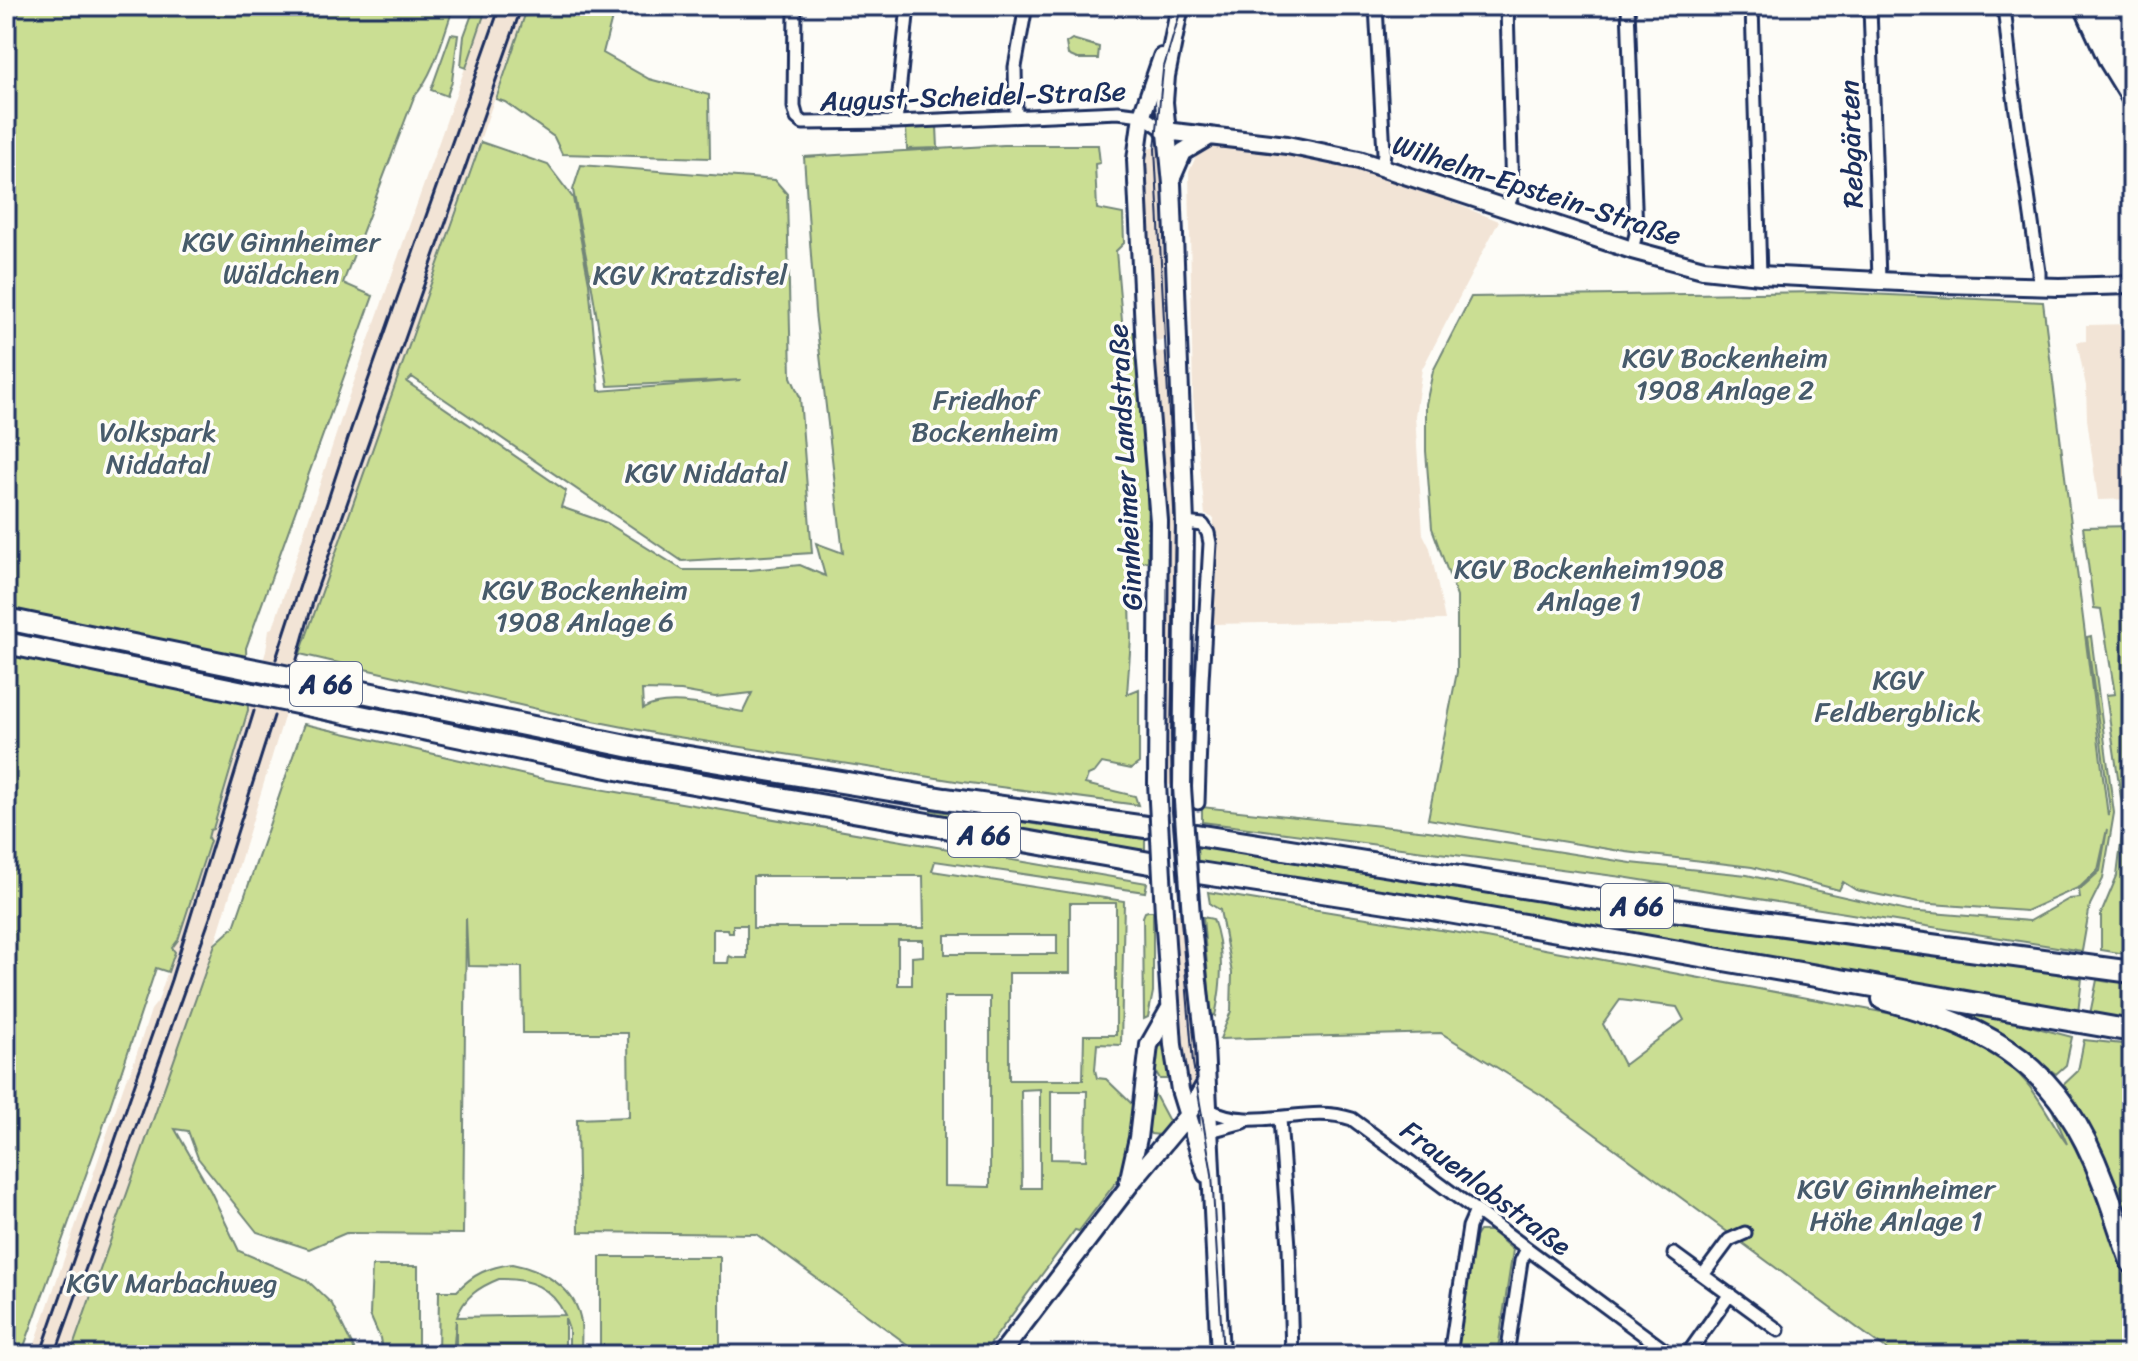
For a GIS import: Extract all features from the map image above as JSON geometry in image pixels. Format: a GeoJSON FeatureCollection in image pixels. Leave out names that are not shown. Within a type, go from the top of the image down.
{"type":"FeatureCollection","features":[{"type":"Feature","properties":{"kind":"highway"},"geometry":{"type":"LineString","coordinates":[[2085,6],[2110,61],[2132,97]]}},
{"type":"Feature","properties":{"kind":"highway"},"geometry":{"type":"LineString","coordinates":[[2107,6],[2132,67]]}},
{"type":"Feature","properties":{"kind":"highway"},"geometry":{"type":"LineString","coordinates":[[2123,6],[2132,30]]}},
{"type":"Feature","properties":{"kind":"highway","name":"A 66"},"geometry":{"type":"LineString","coordinates":[[6,619],[646,750],[945,799],[1146,827]]}},
{"type":"Feature","properties":{"kind":"highway","name":"A 66"},"geometry":{"type":"LineString","coordinates":[[6,643],[642,774],[1150,863]]}},
{"type":"Feature","properties":{"kind":"highway","name":"A 66"},"geometry":{"type":"LineString","coordinates":[[1196,835],[1628,904],[2132,972]]}},
{"type":"Feature","properties":{"kind":"highway","name":"A 66"},"geometry":{"type":"LineString","coordinates":[[1199,873],[1426,908],[2132,1031]]}},
{"type":"Feature","properties":{"kind":"highway"},"geometry":{"type":"LineString","coordinates":[[1818,978],[1969,1027],[2012,1051],[2041,1077],[2062,1103],[2083,1137],[2132,1235]]}},
{"type":"Feature","properties":{"kind":"highway"},"geometry":{"type":"LineString","coordinates":[[2104,1182],[2132,1263]]}},
{"type":"Feature","properties":{"kind":"main road","name":"Ginnheimer Landstraße"},"geometry":{"type":"LineString","coordinates":[[1180,6],[1166,76],[1165,131],[1172,184],[1185,523],[1182,787],[1207,1082],[1208,1109],[1202,1132],[1211,1203],[1220,1355]]}},
{"type":"Feature","properties":{"kind":"main road","name":"Ginnheimer Landstraße"},"geometry":{"type":"LineString","coordinates":[[1175,25],[1142,115],[1136,160],[1160,566],[1155,727],[1170,1008],[1180,1090],[1187,1116],[1202,1132]]}},
{"type":"Feature","properties":{"kind":"main road","name":"Wilhelm-Epstein-Straße"},"geometry":{"type":"LineString","coordinates":[[1165,131],[1314,150],[1382,167],[1632,250],[1703,269],[1760,275],[1887,280],[2127,285]]}},
{"type":"Feature","properties":{"kind":"main road"},"geometry":{"type":"LineString","coordinates":[[1136,160],[1142,145],[1165,131]]}},
{"type":"Feature","properties":{"kind":"main road"},"geometry":{"type":"LineString","coordinates":[[1172,184],[1180,155],[1212,136]]}},
{"type":"Feature","properties":{"kind":"main road"},"geometry":{"type":"LineString","coordinates":[[1145,338],[1160,346],[1170,345],[1177,338]]}},
{"type":"Feature","properties":{"kind":"main road"},"geometry":{"type":"LineString","coordinates":[[1127,1189],[1149,1045],[1170,1008]]}},
{"type":"Feature","properties":{"kind":"main road"},"geometry":{"type":"LineString","coordinates":[[1000,1355],[1187,1116],[1207,1082]]}},
{"type":"Feature","properties":{"kind":"main road"},"geometry":{"type":"LineString","coordinates":[[1140,1117],[1149,1140],[1157,1142],[1202,1132]]}},
{"type":"Feature","properties":{"kind":"street","name":"August-Scheidel-Straße"},"geometry":{"type":"LineString","coordinates":[[795,6],[793,92],[799,121],[810,124],[896,122],[1109,112],[1142,115],[1165,131]]}},
{"type":"Feature","properties":{"kind":"street"},"geometry":{"type":"LineString","coordinates":[[896,122],[908,6]]}},
{"type":"Feature","properties":{"kind":"street"},"geometry":{"type":"LineString","coordinates":[[1016,116],[1015,67],[1026,6]]}},
{"type":"Feature","properties":{"kind":"street"},"geometry":{"type":"LineString","coordinates":[[1376,6],[1384,153],[1382,167]]}},
{"type":"Feature","properties":{"kind":"street"},"geometry":{"type":"LineString","coordinates":[[1507,6],[1512,196],[1507,208]]}},
{"type":"Feature","properties":{"kind":"street"},"geometry":{"type":"LineString","coordinates":[[1628,6],[1636,234],[1632,250]]}},
{"type":"Feature","properties":{"kind":"street"},"geometry":{"type":"LineString","coordinates":[[1752,6],[1760,275]]}},
{"type":"Feature","properties":{"kind":"street","name":"Rebgärten"},"geometry":{"type":"LineString","coordinates":[[1870,6],[1887,280]]}},
{"type":"Feature","properties":{"kind":"street"},"geometry":{"type":"LineString","coordinates":[[2004,6],[2039,283]]}},
{"type":"Feature","properties":{"kind":"street","name":"Ginnheimer Landstraße"},"geometry":{"type":"LineString","coordinates":[[1185,523],[1203,525],[1210,543],[1198,803]]}},
{"type":"Feature","properties":{"kind":"street","name":"Frauenlobstraße"},"geometry":{"type":"LineString","coordinates":[[1208,1109],[1229,1117],[1252,1120],[1325,1115],[1352,1119],[1671,1355]]}},
{"type":"Feature","properties":{"kind":"street"},"geometry":{"type":"LineString","coordinates":[[1280,1119],[1289,1247],[1292,1355]]}},
{"type":"Feature","properties":{"kind":"street","name":"Frauenlobstraße"},"geometry":{"type":"LineString","coordinates":[[1202,1132],[1252,1120]]}},
{"type":"Feature","properties":{"kind":"street"},"geometry":{"type":"LineString","coordinates":[[1450,1355],[1469,1227],[1476,1211]]}},
{"type":"Feature","properties":{"kind":"street"},"geometry":{"type":"LineString","coordinates":[[1703,1275],[1729,1240],[1745,1233]]}},
{"type":"Feature","properties":{"kind":"street"},"geometry":{"type":"LineString","coordinates":[[1507,1355],[1521,1261],[1527,1249]]}},
{"type":"Feature","properties":{"kind":"street"},"geometry":{"type":"LineString","coordinates":[[1674,1254],[1778,1330]]}},
{"type":"Feature","properties":{"kind":"street"},"geometry":{"type":"LineString","coordinates":[[1687,1355],[1730,1294]]}},
{"type":"Feature","properties":{"kind":"shaded area"},"geometry":{"type":"Polygon","coordinates":[[[487,6],[527,6],[300,654],[215,944],[70,1355],[31,1355],[126,1079],[151,1010],[158,1001],[174,952],[172,949],[178,940],[210,841],[210,830],[214,829],[266,651],[269,629],[273,628],[345,407],[487,6]]]}},
{"type":"Feature","properties":{"kind":"shaded area"},"geometry":{"type":"Polygon","coordinates":[[[1158,146],[1163,165],[1173,336],[1162,341],[1156,340],[1153,335],[1143,154],[1158,146]]]}},
{"type":"Feature","properties":{"kind":"shaded area"},"geometry":{"type":"Polygon","coordinates":[[[1234,146],[1365,168],[1499,221],[1422,369],[1415,416],[1423,534],[1430,548],[1445,620],[1211,624],[1214,518],[1205,515],[1193,397],[1189,172],[1200,148],[1234,146]]]}},
{"type":"Feature","properties":{"kind":"shaded area"},"geometry":{"type":"Polygon","coordinates":[[[2132,324],[2132,499],[2098,500],[2087,419],[2086,386],[2077,342],[2086,341],[2086,325],[2132,324]]]}},
{"type":"Feature","properties":{"kind":"shaded area"},"geometry":{"type":"Polygon","coordinates":[[[1150,347],[1159,352],[1174,350],[1179,478],[1175,786],[1162,783],[1150,347]]]}},
{"type":"Feature","properties":{"kind":"shaded area"},"geometry":{"type":"Polygon","coordinates":[[[1171,913],[1185,915],[1201,1076],[1190,1098],[1182,1066],[1171,913]]]}},
{"type":"Feature","properties":{"kind":"green space","name":"Volkspark Niddatal"},"geometry":{"type":"Polygon","coordinates":[[[6,6],[454,6],[433,66],[414,97],[343,283],[373,296],[246,648],[248,710],[213,829],[210,830],[210,841],[178,940],[172,948],[175,952],[168,972],[156,968],[101,1133],[21,1355],[6,1355],[6,6]]]}},
{"type":"Feature","properties":{"kind":"green space"},"geometry":{"type":"Polygon","coordinates":[[[475,6],[487,6],[466,68],[461,66],[464,36],[475,6]]]}},
{"type":"Feature","properties":{"kind":"green space"},"geometry":{"type":"Polygon","coordinates":[[[528,6],[615,6],[603,53],[649,79],[709,95],[710,158],[562,154],[554,137],[505,102],[496,99],[528,6]]]}},
{"type":"Feature","properties":{"kind":"green space"},"geometry":{"type":"Polygon","coordinates":[[[451,34],[458,35],[447,96],[431,90],[451,34]]]}},
{"type":"Feature","properties":{"kind":"green space"},"geometry":{"type":"Polygon","coordinates":[[[1072,39],[1099,47],[1098,59],[1077,59],[1068,55],[1066,43],[1072,39]]]}},
{"type":"Feature","properties":{"kind":"green space"},"geometry":{"type":"Polygon","coordinates":[[[937,126],[938,148],[907,149],[906,128],[937,126]]]}},
{"type":"Feature","properties":{"kind":"green space"},"geometry":{"type":"Polygon","coordinates":[[[481,142],[548,165],[573,198],[589,283],[599,391],[741,380],[608,386],[573,190],[581,165],[775,180],[787,194],[791,377],[800,397],[812,553],[682,561],[412,377],[407,382],[566,491],[561,507],[607,523],[683,570],[750,570],[800,565],[825,576],[816,543],[843,553],[815,312],[804,157],[1004,145],[1098,145],[1100,163],[1095,164],[1097,209],[1123,214],[1124,243],[1116,251],[1123,332],[1135,332],[1147,471],[1148,561],[1129,565],[1131,638],[1127,694],[1139,689],[1139,763],[1131,769],[1102,763],[1088,775],[1085,784],[1135,796],[1138,805],[962,782],[659,734],[300,654],[481,142]],[[642,690],[643,709],[678,702],[743,712],[752,693],[715,697],[681,691],[642,690]]]}},
{"type":"Feature","properties":{"kind":"green space"},"geometry":{"type":"Polygon","coordinates":[[[1824,292],[2043,302],[2108,816],[2110,809],[2087,637],[2091,636],[2114,813],[2103,879],[2090,905],[2082,951],[1622,877],[1202,822],[1202,807],[1428,831],[1631,863],[1747,875],[1907,911],[2030,921],[2069,899],[2080,898],[2079,890],[2100,871],[2107,829],[2098,870],[2080,887],[2026,911],[1918,903],[1856,890],[1843,882],[1839,890],[1752,867],[1626,852],[1428,819],[1457,672],[1457,597],[1432,528],[1426,404],[1433,371],[1471,297],[1824,292]]]}},
{"type":"Feature","properties":{"kind":"green space"},"geometry":{"type":"Polygon","coordinates":[[[2132,526],[2132,955],[2101,950],[2101,914],[2117,876],[2124,818],[2106,695],[2115,694],[2101,609],[2094,608],[2083,527],[2132,526]]]}},
{"type":"Feature","properties":{"kind":"green space","name":"KGV Marbachweg"},"geometry":{"type":"Polygon","coordinates":[[[304,724],[547,780],[1147,883],[1145,892],[935,861],[932,871],[1124,901],[1121,1045],[1097,1044],[1095,1070],[1097,1078],[1106,1079],[1133,1105],[1134,1121],[1122,1174],[1079,1231],[1075,1230],[982,1355],[922,1355],[756,1234],[579,1232],[577,1119],[629,1117],[628,1033],[523,1033],[522,967],[468,966],[466,918],[463,1234],[346,1233],[309,1249],[257,1232],[198,1158],[188,1131],[175,1129],[211,1192],[239,1251],[307,1280],[332,1304],[357,1355],[70,1355],[215,944],[234,927],[304,724]],[[753,876],[753,928],[924,928],[923,876],[753,876]],[[1070,903],[1070,973],[1009,973],[1009,1080],[1083,1080],[1084,1035],[1116,1035],[1116,903],[1070,903]],[[733,925],[733,933],[729,933],[728,929],[713,929],[713,963],[728,963],[729,956],[747,958],[747,925],[733,925]],[[945,935],[945,954],[1057,954],[1057,935],[945,935]],[[898,940],[898,985],[912,985],[912,957],[923,956],[923,940],[898,940]],[[944,997],[944,1186],[990,1187],[990,997],[944,997]],[[1040,1089],[1021,1090],[1022,1188],[1040,1188],[1040,1089]],[[1051,1091],[1051,1159],[1086,1160],[1087,1091],[1051,1091]]]}},
{"type":"Feature","properties":{"kind":"green space"},"geometry":{"type":"Polygon","coordinates":[[[931,810],[1145,839],[1145,852],[931,813],[931,810]]]}},
{"type":"Feature","properties":{"kind":"green space"},"geometry":{"type":"Polygon","coordinates":[[[1197,846],[1715,927],[2072,973],[2072,977],[2082,978],[2078,1013],[1534,916],[1198,862],[1197,846]]]}},
{"type":"Feature","properties":{"kind":"green space","name":"KGV Ginnheimer Höhe Anlage 1"},"geometry":{"type":"Polygon","coordinates":[[[1208,892],[1459,933],[1898,1015],[1966,1040],[1999,1059],[2025,1081],[2067,1144],[2051,1107],[2054,1106],[2132,1274],[2132,1355],[1894,1355],[1546,1098],[1441,1033],[1220,1039],[1231,1011],[1232,973],[1220,910],[1210,904],[1208,892]],[[1620,1000],[1603,1024],[1624,1065],[1684,1020],[1677,1007],[1620,1000]]]}},
{"type":"Feature","properties":{"kind":"green space"},"geometry":{"type":"Polygon","coordinates":[[[1148,911],[1153,911],[1153,992],[1148,1017],[1144,1019],[1143,917],[1148,911]]]}},
{"type":"Feature","properties":{"kind":"green space"},"geometry":{"type":"Polygon","coordinates":[[[1203,917],[1213,919],[1221,955],[1215,1016],[1211,1013],[1203,917]]]}},
{"type":"Feature","properties":{"kind":"green space"},"geometry":{"type":"Polygon","coordinates":[[[2110,979],[2132,982],[2132,1025],[2090,1014],[2097,980],[2109,982],[2110,979]]]}},
{"type":"Feature","properties":{"kind":"green space"},"geometry":{"type":"Polygon","coordinates":[[[1946,1004],[2072,1037],[2066,1065],[2056,1074],[2002,1033],[1945,1008],[1946,1004]]]}},
{"type":"Feature","properties":{"kind":"green space"},"geometry":{"type":"Polygon","coordinates":[[[2084,1040],[2132,1045],[2132,1221],[2060,1088],[2078,1071],[2084,1040]]]}},
{"type":"Feature","properties":{"kind":"green space"},"geometry":{"type":"Polygon","coordinates":[[[1154,1046],[1167,1046],[1172,1079],[1160,1079],[1149,1067],[1154,1046]]]}},
{"type":"Feature","properties":{"kind":"green space"},"geometry":{"type":"Polygon","coordinates":[[[1147,1080],[1170,1123],[1160,1135],[1147,1130],[1147,1080]]]}},
{"type":"Feature","properties":{"kind":"green space"},"geometry":{"type":"Polygon","coordinates":[[[1479,1231],[1491,1231],[1513,1250],[1497,1355],[1457,1355],[1475,1237],[1479,1231]]]}},
{"type":"Feature","properties":{"kind":"green space"},"geometry":{"type":"Polygon","coordinates":[[[600,1257],[720,1257],[720,1355],[600,1355],[600,1257]]]}},
{"type":"Feature","properties":{"kind":"green space"},"geometry":{"type":"Polygon","coordinates":[[[512,1264],[546,1276],[573,1300],[581,1327],[581,1355],[569,1355],[569,1330],[565,1318],[565,1355],[456,1355],[456,1320],[453,1355],[438,1355],[439,1291],[457,1291],[489,1269],[512,1264]],[[499,1279],[468,1298],[457,1317],[565,1315],[553,1297],[538,1286],[520,1280],[499,1279]]]}},
{"type":"Feature","properties":{"kind":"green space"},"geometry":{"type":"Polygon","coordinates":[[[372,1266],[418,1266],[418,1355],[383,1355],[380,1338],[370,1315],[372,1266]]]}},
{"type":"Feature","properties":{"kind":"tunnel"},"geometry":{"type":"LineString","coordinates":[[1146,827],[1196,835]]}},
{"type":"Feature","properties":{"kind":"tram line"},"geometry":{"type":"LineString","coordinates":[[1182,6],[1163,70],[1155,149],[1175,528],[1172,812],[1193,1063],[1212,1174],[1223,1355]]}},
{"type":"Feature","properties":{"kind":"railway"},"geometry":{"type":"LineString","coordinates":[[276,659],[351,429],[500,6]]}},
{"type":"Feature","properties":{"kind":"railway"},"geometry":{"type":"LineString","coordinates":[[296,663],[315,595],[522,6]]}},
{"type":"Feature","properties":{"kind":"railway"},"geometry":{"type":"LineString","coordinates":[[40,1355],[171,980],[254,711]]}},
{"type":"Feature","properties":{"kind":"railway"},"geometry":{"type":"LineString","coordinates":[[55,1355],[210,918],[274,716]]}},
{"type":"Feature","properties":{"kind":"park label","name":"KGV Ginnheimer Wäldchen"},"geometry":{"type":"Point","coordinates":[281,257]}},
{"type":"Feature","properties":{"kind":"park label","name":"KGV Kratzdistel"},"geometry":{"type":"Point","coordinates":[690,274]}},
{"type":"Feature","properties":{"kind":"park label","name":"KGV Bockenheim 1908 Anlage 2"},"geometry":{"type":"Point","coordinates":[1725,373]}},
{"type":"Feature","properties":{"kind":"park label","name":"Friedhof Bockenheim"},"geometry":{"type":"Point","coordinates":[985,415]}},
{"type":"Feature","properties":{"kind":"park label","name":"KGV Niddatal"},"geometry":{"type":"Point","coordinates":[706,472]}},
{"type":"Feature","properties":{"kind":"park label","name":"KGV Bockenheim1908 Anlage 1"},"geometry":{"type":"Point","coordinates":[1589,584]}},
{"type":"Feature","properties":{"kind":"park label","name":"KGV Bockenheim 1908 Anlage 6"},"geometry":{"type":"Point","coordinates":[585,605]}},
{"type":"Feature","properties":{"kind":"park label","name":"KGV Feldbergblick"},"geometry":{"type":"Point","coordinates":[1898,695]}}]}
